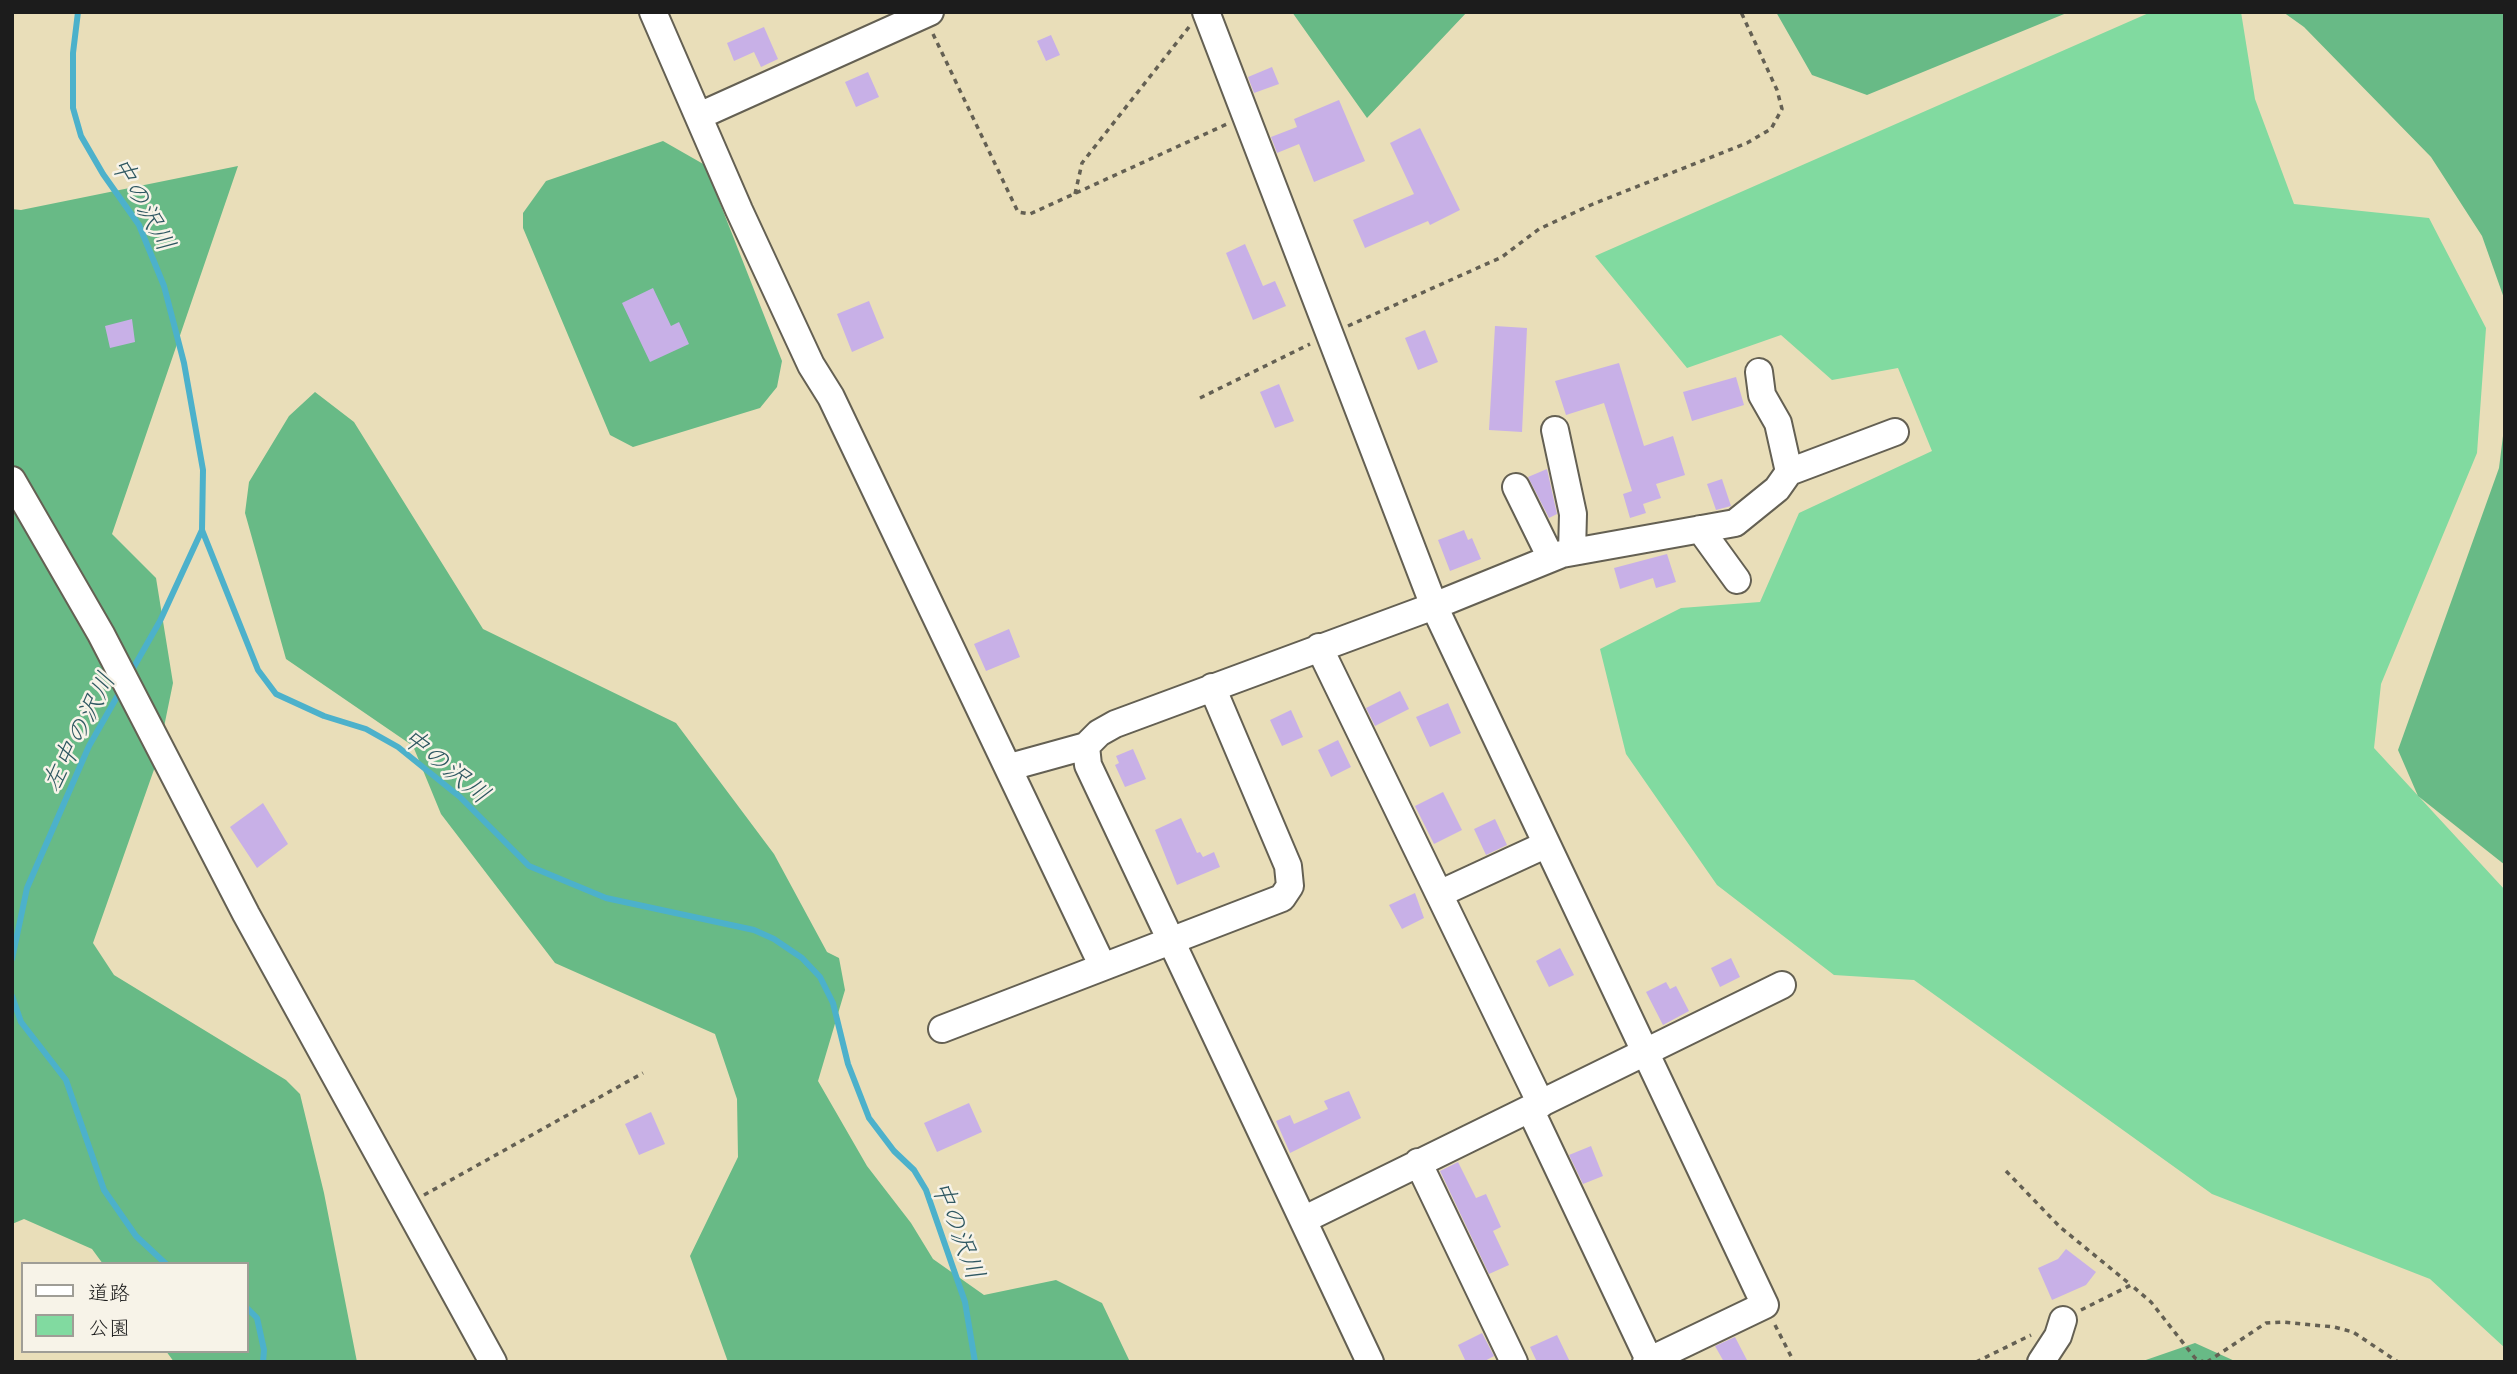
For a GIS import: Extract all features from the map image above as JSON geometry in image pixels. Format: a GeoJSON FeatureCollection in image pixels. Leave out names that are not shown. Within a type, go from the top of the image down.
{"type":"FeatureCollection","features":[{"type":"Feature","properties":{"kind":"street"},"geometry":{"type":"LineString","coordinates":[[653,12],[811,365],[831,397],[1010,767],[1103,967]]}},
{"type":"Feature","properties":{"kind":"street"},"geometry":{"type":"LineString","coordinates":[[699,116],[927,14]]}},
{"type":"Feature","properties":{"kind":"street"},"geometry":{"type":"LineString","coordinates":[[1200,17],[1245,115],[1434,606],[1765,1305],[1648,1361],[1439,894],[1319,646]]}},
{"type":"Feature","properties":{"kind":"street"},"geometry":{"type":"LineString","coordinates":[[1759,372],[1762,395],[1778,423],[1789,472]]}},
{"type":"Feature","properties":{"kind":"street"},"geometry":{"type":"LineString","coordinates":[[1555,430],[1573,514],[1562,555]]}},
{"type":"Feature","properties":{"kind":"street"},"geometry":{"type":"LineString","coordinates":[[1010,767],[1086,746],[1099,733],[1115,724],[1319,646],[1434,606],[1562,555],[1735,523],[1777,489],[1789,472],[1895,432]]}},
{"type":"Feature","properties":{"kind":"street"},"geometry":{"type":"LineString","coordinates":[[12,480],[101,634],[246,914],[493,1362]]}},
{"type":"Feature","properties":{"kind":"street"},"geometry":{"type":"LineString","coordinates":[[1516,487],[1562,555]]}},
{"type":"Feature","properties":{"kind":"street"},"geometry":{"type":"LineString","coordinates":[[1700,529],[1737,580]]}},
{"type":"Feature","properties":{"kind":"street"},"geometry":{"type":"LineString","coordinates":[[942,1029],[1282,898],[1290,886],[1288,866],[1212,687]]}},
{"type":"Feature","properties":{"kind":"street"},"geometry":{"type":"LineString","coordinates":[[1086,746],[1088,765],[1370,1362]]}},
{"type":"Feature","properties":{"kind":"street"},"geometry":{"type":"LineString","coordinates":[[1439,894],[1545,845]]}},
{"type":"Feature","properties":{"kind":"street"},"geometry":{"type":"LineString","coordinates":[[1303,1220],[1782,985]]}},
{"type":"Feature","properties":{"kind":"street"},"geometry":{"type":"LineString","coordinates":[[1418,1163],[1514,1362]]}},
{"type":"Feature","properties":{"kind":"street"},"geometry":{"type":"LineString","coordinates":[[2041,1362],[2058,1336],[2063,1320]]}},
{"type":"Feature","properties":{"kind":"path"},"geometry":{"type":"LineString","coordinates":[[1200,398],[1328,335],[1502,257],[1539,229],[1747,144],[1771,129],[1782,109],[1777,90],[1741,12]]}},
{"type":"Feature","properties":{"kind":"path"},"geometry":{"type":"LineString","coordinates":[[927,14],[1018,212],[1030,214],[1245,115]]}},
{"type":"Feature","properties":{"kind":"path"},"geometry":{"type":"LineString","coordinates":[[1075,194],[1082,163],[1200,17]]}},
{"type":"Feature","properties":{"kind":"path"},"geometry":{"type":"LineString","coordinates":[[407,1204],[643,1073]]}},
{"type":"Feature","properties":{"kind":"path"},"geometry":{"type":"LineString","coordinates":[[2006,1171],[2060,1227],[2151,1302],[2195,1358],[2205,1362],[2266,1323],[2283,1322],[2334,1326],[2353,1332],[2398,1362]]}},
{"type":"Feature","properties":{"kind":"path"},"geometry":{"type":"LineString","coordinates":[[1976,1362],[2131,1285]]}},
{"type":"Feature","properties":{"kind":"path"},"geometry":{"type":"LineString","coordinates":[[1765,1305],[1794,1362]]}},
{"type":"Feature","properties":{"kind":"green space"},"geometry":{"type":"Polygon","coordinates":[[[1292,12],[1467,12],[1367,118],[1292,12]]]}},
{"type":"Feature","properties":{"kind":"green space"},"geometry":{"type":"Polygon","coordinates":[[[1776,12],[2069,12],[1867,95],[1812,75],[1776,12]]]}},
{"type":"Feature","properties":{"kind":"green space"},"geometry":{"type":"Polygon","coordinates":[[[2151,12],[2241,12],[2255,99],[2294,204],[2429,218],[2486,328],[2477,453],[2381,684],[2374,748],[2505,890],[2505,1348],[2430,1279],[2212,1194],[1914,980],[1834,975],[1717,885],[1626,754],[1600,649],[1681,608],[1760,602],[1799,513],[1932,451],[1898,368],[1832,380],[1781,335],[1687,368],[1595,256],[2151,12]]]}},
{"type":"Feature","properties":{"kind":"green space"},"geometry":{"type":"Polygon","coordinates":[[[2283,12],[2505,12],[2505,301],[2482,236],[2431,157],[2304,27],[2283,12]]]}},
{"type":"Feature","properties":{"kind":"green space"},"geometry":{"type":"Polygon","coordinates":[[[663,141],[705,165],[782,361],[777,387],[760,408],[633,447],[610,435],[523,228],[523,213],[546,181],[663,141]]]}},
{"type":"Feature","properties":{"kind":"green space"},"geometry":{"type":"Polygon","coordinates":[[[238,166],[112,534],[156,578],[173,683],[157,761],[93,943],[114,975],[286,1080],[300,1094],[324,1193],[357,1362],[174,1362],[167,1353],[248,1353],[248,1262],[102,1262],[92,1249],[24,1219],[12,1224],[12,209],[21,210],[238,166]]]}},
{"type":"Feature","properties":{"kind":"green space"},"geometry":{"type":"Polygon","coordinates":[[[315,392],[354,422],[483,629],[676,723],[774,854],[827,952],[839,958],[845,990],[818,1081],[867,1166],[911,1223],[933,1259],[984,1295],[1056,1280],[1102,1303],[1130,1362],[728,1362],[690,1256],[738,1157],[737,1099],[715,1034],[555,963],[441,814],[413,746],[286,659],[245,513],[249,482],[289,416],[315,392]]]}},
{"type":"Feature","properties":{"kind":"green space"},"geometry":{"type":"Polygon","coordinates":[[[2505,420],[2505,865],[2418,796],[2398,750],[2499,468],[2505,420]]]}},
{"type":"Feature","properties":{"kind":"green space"},"geometry":{"type":"Polygon","coordinates":[[[2195,1343],[2237,1362],[2140,1362],[2195,1343]]]}},
{"type":"Feature","properties":{"kind":"building"},"geometry":{"type":"Polygon","coordinates":[[[764,27],[778,59],[761,67],[754,52],[734,61],[727,43],[764,27]]]}},
{"type":"Feature","properties":{"kind":"building"},"geometry":{"type":"Polygon","coordinates":[[[1051,35],[1060,55],[1046,61],[1037,41],[1051,35]]]}},
{"type":"Feature","properties":{"kind":"building"},"geometry":{"type":"Polygon","coordinates":[[[1272,67],[1279,84],[1254,93],[1248,77],[1272,67]]]}},
{"type":"Feature","properties":{"kind":"building"},"geometry":{"type":"Polygon","coordinates":[[[868,72],[879,97],[856,107],[845,82],[868,72]]]}},
{"type":"Feature","properties":{"kind":"building"},"geometry":{"type":"Polygon","coordinates":[[[1339,100],[1365,161],[1314,182],[1299,144],[1277,153],[1271,137],[1297,127],[1294,119],[1339,100]]]}},
{"type":"Feature","properties":{"kind":"building"},"geometry":{"type":"Polygon","coordinates":[[[1420,128],[1460,210],[1430,225],[1428,221],[1365,248],[1353,220],[1414,194],[1390,143],[1420,128]]]}},
{"type":"Feature","properties":{"kind":"building"},"geometry":{"type":"Polygon","coordinates":[[[1245,244],[1263,286],[1275,281],[1286,306],[1253,320],[1226,253],[1245,244]]]}},
{"type":"Feature","properties":{"kind":"building"},"geometry":{"type":"Polygon","coordinates":[[[653,288],[671,326],[679,322],[689,344],[650,362],[622,303],[653,288]]]}},
{"type":"Feature","properties":{"kind":"building"},"geometry":{"type":"Polygon","coordinates":[[[869,301],[884,338],[852,352],[837,314],[869,301]]]}},
{"type":"Feature","properties":{"kind":"building"},"geometry":{"type":"Polygon","coordinates":[[[132,319],[135,342],[110,348],[105,326],[132,319]]]}},
{"type":"Feature","properties":{"kind":"building"},"geometry":{"type":"Polygon","coordinates":[[[1495,326],[1527,328],[1522,432],[1489,430],[1495,326]]]}},
{"type":"Feature","properties":{"kind":"building"},"geometry":{"type":"Polygon","coordinates":[[[1425,330],[1438,362],[1418,370],[1405,338],[1425,330]]]}},
{"type":"Feature","properties":{"kind":"building"},"geometry":{"type":"Polygon","coordinates":[[[1619,363],[1644,446],[1673,436],[1685,475],[1656,484],[1661,498],[1643,504],[1646,513],[1630,518],[1623,494],[1632,491],[1604,403],[1566,415],[1555,381],[1619,363]]]}},
{"type":"Feature","properties":{"kind":"building"},"geometry":{"type":"Polygon","coordinates":[[[1736,377],[1744,405],[1692,421],[1683,392],[1736,377]]]}},
{"type":"Feature","properties":{"kind":"building"},"geometry":{"type":"Polygon","coordinates":[[[1279,384],[1294,421],[1275,428],[1260,392],[1279,384]]]}},
{"type":"Feature","properties":{"kind":"building"},"geometry":{"type":"Polygon","coordinates":[[[1547,469],[1557,514],[1549,518],[1528,477],[1547,469]]]}},
{"type":"Feature","properties":{"kind":"building"},"geometry":{"type":"Polygon","coordinates":[[[1722,479],[1731,506],[1716,510],[1707,484],[1722,479]]]}},
{"type":"Feature","properties":{"kind":"building"},"geometry":{"type":"Polygon","coordinates":[[[1464,530],[1468,540],[1472,538],[1481,559],[1450,571],[1438,540],[1464,530]]]}},
{"type":"Feature","properties":{"kind":"building"},"geometry":{"type":"Polygon","coordinates":[[[1667,554],[1676,582],[1656,588],[1653,578],[1620,589],[1614,568],[1667,554]]]}},
{"type":"Feature","properties":{"kind":"building"},"geometry":{"type":"Polygon","coordinates":[[[1009,629],[1020,657],[986,671],[974,644],[1009,629]]]}},
{"type":"Feature","properties":{"kind":"building"},"geometry":{"type":"Polygon","coordinates":[[[1400,691],[1409,709],[1375,726],[1366,708],[1400,691]]]}},
{"type":"Feature","properties":{"kind":"building"},"geometry":{"type":"Polygon","coordinates":[[[1448,703],[1461,733],[1430,747],[1416,717],[1448,703]]]}},
{"type":"Feature","properties":{"kind":"building"},"geometry":{"type":"Polygon","coordinates":[[[1291,710],[1303,737],[1282,746],[1270,720],[1291,710]]]}},
{"type":"Feature","properties":{"kind":"building"},"geometry":{"type":"Polygon","coordinates":[[[1338,740],[1351,767],[1331,777],[1318,750],[1338,740]]]}},
{"type":"Feature","properties":{"kind":"building"},"geometry":{"type":"Polygon","coordinates":[[[1133,749],[1146,779],[1125,787],[1115,765],[1119,763],[1116,756],[1133,749]]]}},
{"type":"Feature","properties":{"kind":"building"},"geometry":{"type":"Polygon","coordinates":[[[1443,792],[1462,830],[1434,844],[1415,806],[1443,792]]]}},
{"type":"Feature","properties":{"kind":"building"},"geometry":{"type":"Polygon","coordinates":[[[263,803],[288,844],[257,868],[230,827],[263,803]]]}},
{"type":"Feature","properties":{"kind":"building"},"geometry":{"type":"Polygon","coordinates":[[[1181,818],[1197,853],[1200,852],[1203,857],[1214,852],[1220,867],[1177,885],[1155,830],[1181,818]]]}},
{"type":"Feature","properties":{"kind":"building"},"geometry":{"type":"Polygon","coordinates":[[[1495,819],[1507,845],[1486,855],[1474,829],[1495,819]]]}},
{"type":"Feature","properties":{"kind":"building"},"geometry":{"type":"Polygon","coordinates":[[[1415,893],[1424,918],[1402,929],[1389,905],[1415,893]]]}},
{"type":"Feature","properties":{"kind":"building"},"geometry":{"type":"Polygon","coordinates":[[[1560,948],[1574,975],[1549,987],[1536,961],[1560,948]]]}},
{"type":"Feature","properties":{"kind":"building"},"geometry":{"type":"Polygon","coordinates":[[[1731,958],[1740,977],[1720,987],[1711,968],[1731,958]]]}},
{"type":"Feature","properties":{"kind":"building"},"geometry":{"type":"Polygon","coordinates":[[[1666,982],[1670,989],[1676,986],[1689,1011],[1663,1025],[1646,992],[1666,982]]]}},
{"type":"Feature","properties":{"kind":"building"},"geometry":{"type":"Polygon","coordinates":[[[1349,1091],[1361,1118],[1290,1153],[1276,1121],[1290,1115],[1294,1124],[1328,1109],[1324,1101],[1349,1091]]]}},
{"type":"Feature","properties":{"kind":"building"},"geometry":{"type":"Polygon","coordinates":[[[969,1103],[982,1132],[937,1152],[924,1123],[969,1103]]]}},
{"type":"Feature","properties":{"kind":"building"},"geometry":{"type":"Polygon","coordinates":[[[651,1112],[665,1144],[639,1155],[625,1124],[651,1112]]]}},
{"type":"Feature","properties":{"kind":"building"},"geometry":{"type":"Polygon","coordinates":[[[1591,1146],[1603,1176],[1583,1184],[1569,1155],[1591,1146]]]}},
{"type":"Feature","properties":{"kind":"building"},"geometry":{"type":"Polygon","coordinates":[[[1458,1162],[1476,1198],[1486,1194],[1501,1227],[1493,1231],[1509,1265],[1489,1274],[1440,1171],[1458,1162]]]}},
{"type":"Feature","properties":{"kind":"building"},"geometry":{"type":"Polygon","coordinates":[[[2066,1249],[2096,1272],[2086,1285],[2052,1300],[2038,1268],[2058,1259],[2066,1249]]]}},
{"type":"Feature","properties":{"kind":"building"},"geometry":{"type":"Polygon","coordinates":[[[1482,1333],[1494,1356],[1483,1362],[1466,1362],[1458,1345],[1482,1333]]]}},
{"type":"Feature","properties":{"kind":"building"},"geometry":{"type":"Polygon","coordinates":[[[1557,1335],[1570,1362],[1537,1362],[1530,1347],[1557,1335]]]}},
{"type":"Feature","properties":{"kind":"building"},"geometry":{"type":"Polygon","coordinates":[[[1735,1337],[1748,1362],[1724,1362],[1715,1346],[1735,1337]]]}},
{"type":"Feature","properties":{"kind":"waterway","name":"中の沢川"},"geometry":{"type":"LineString","coordinates":[[78,12],[73,53],[73,108],[81,136],[103,174],[139,225],[164,286],[184,363],[203,470],[202,530],[258,670],[276,694],[324,716],[366,729],[398,747],[460,797],[529,866],[606,898],[754,930],[774,939],[802,958],[820,977],[833,1003],[848,1064],[869,1118],[894,1151],[914,1170],[926,1190],[965,1302],[975,1362]]}},
{"type":"Feature","properties":{"kind":"waterway","name":"左中の沢川"},"geometry":{"type":"LineString","coordinates":[[131,672],[160,621],[202,530]]}},
{"type":"Feature","properties":{"kind":"waterway","name":"左中の沢川"},"geometry":{"type":"LineString","coordinates":[[12,959],[27,888],[89,746],[122,688]]}},
{"type":"Feature","properties":{"kind":"waterway","name":"左中の沢川"},"geometry":{"type":"LineString","coordinates":[[12,996],[21,1022],[66,1080],[104,1190],[136,1236],[164,1262]]}},
{"type":"Feature","properties":{"kind":"waterway","name":"左中の沢川"},"geometry":{"type":"LineString","coordinates":[[248,1309],[257,1318],[264,1350],[263,1362]]}}]}
